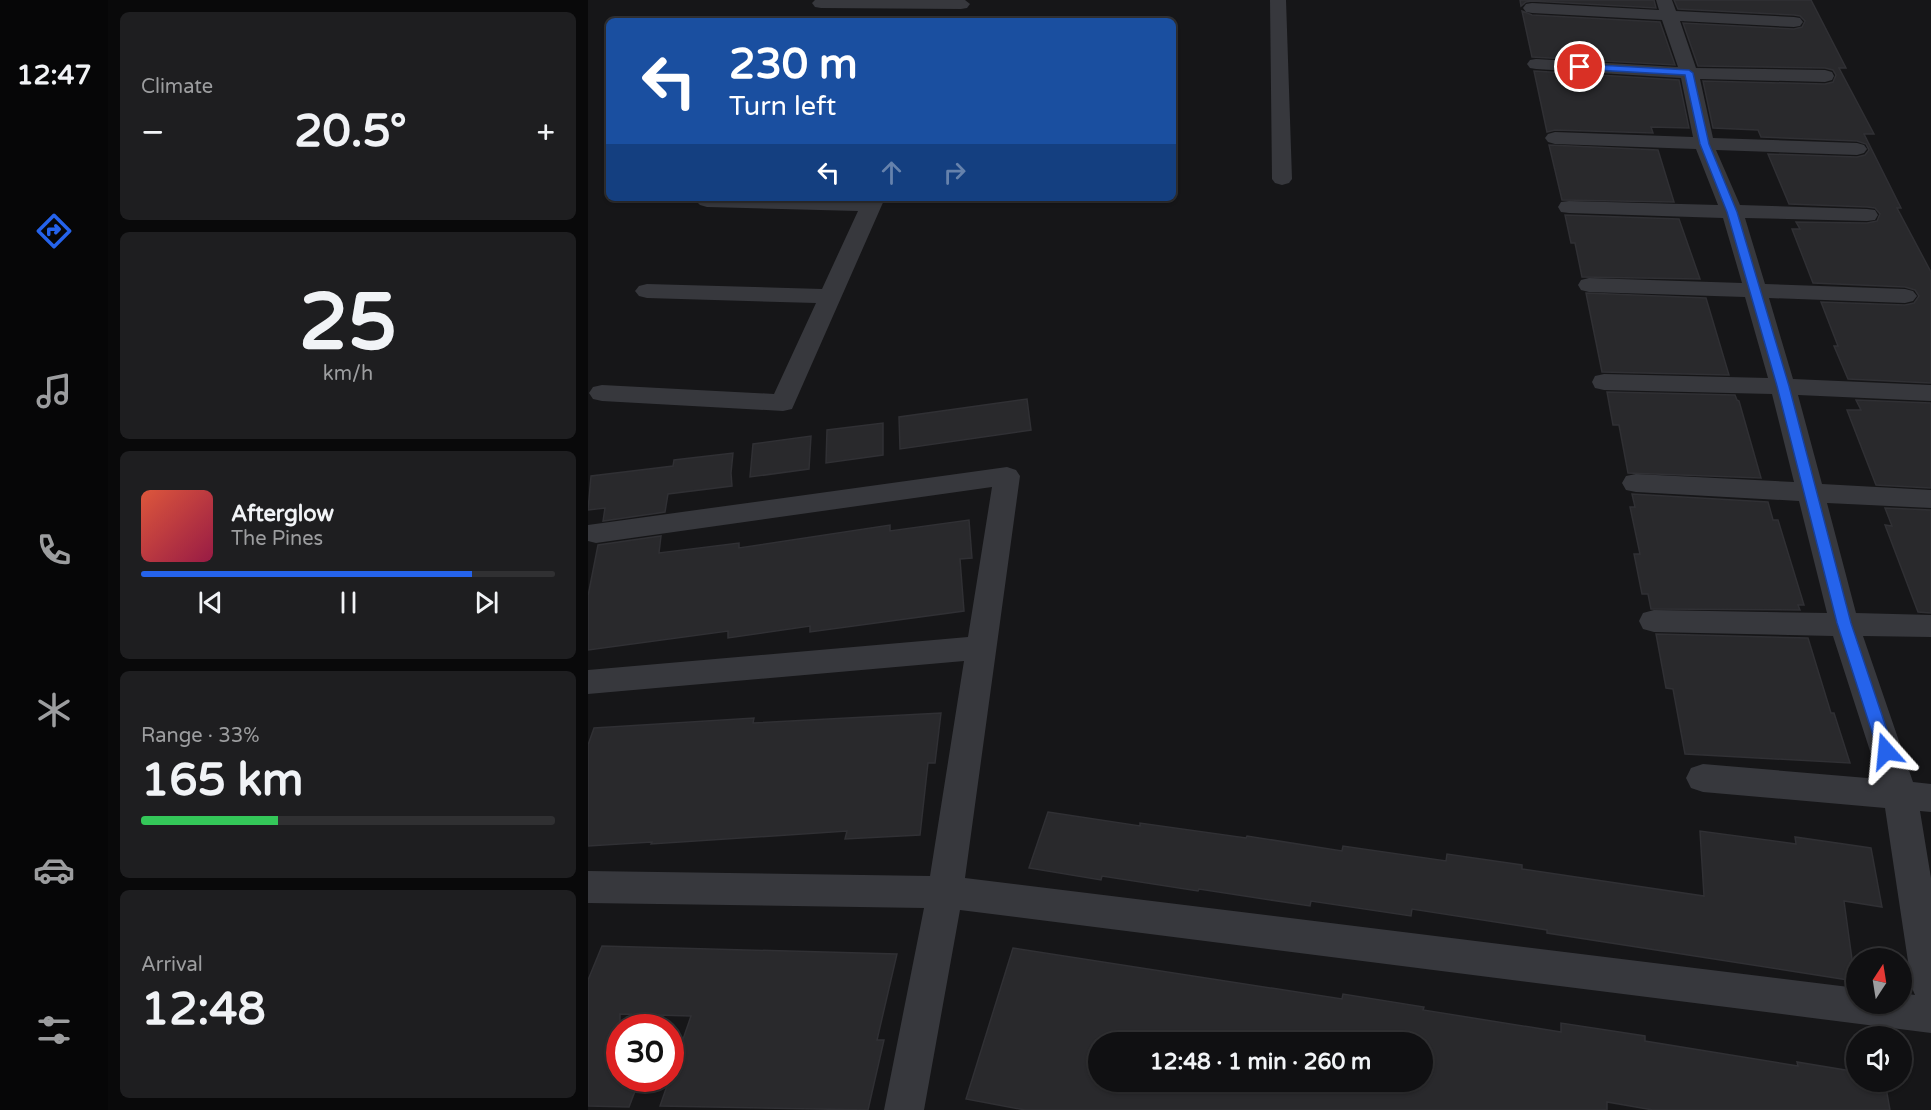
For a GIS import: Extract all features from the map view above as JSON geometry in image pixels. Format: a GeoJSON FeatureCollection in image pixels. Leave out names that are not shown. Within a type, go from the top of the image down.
{"type":"FeatureCollection","features":[{"type":"Feature","properties":{"kind":"street"},"geometry":{"type":"LineString","coordinates":[[1278,0],[1282,178]]}},
{"type":"Feature","properties":{"kind":"street"},"geometry":{"type":"LineString","coordinates":[[821,3],[962,2],[955,18]]}},
{"type":"Feature","properties":{"kind":"street"},"geometry":{"type":"LineString","coordinates":[[1532,8],[1666,8],[1794,22]]}},
{"type":"Feature","properties":{"kind":"street"},"geometry":{"type":"LineString","coordinates":[[1666,8],[1689,73],[1704,144],[1732,212],[1783,386],[1844,623],[1915,796],[1931,988]]}},
{"type":"Feature","properties":{"kind":"street"},"geometry":{"type":"LineString","coordinates":[[1536,64],[1689,73],[1825,76]]}},
{"type":"Feature","properties":{"kind":"street"},"geometry":{"type":"LineString","coordinates":[[1555,138],[1857,150]]}},
{"type":"Feature","properties":{"kind":"street"},"geometry":{"type":"LineString","coordinates":[[602,393],[783,403],[873,201],[707,201]]}},
{"type":"Feature","properties":{"kind":"street"},"geometry":{"type":"LineString","coordinates":[[1569,207],[1866,215]]}},
{"type":"Feature","properties":{"kind":"street"},"geometry":{"type":"LineString","coordinates":[[1588,285],[1905,296]]}},
{"type":"Feature","properties":{"kind":"street"},"geometry":{"type":"LineString","coordinates":[[647,291],[831,296]]}},
{"type":"Feature","properties":{"kind":"street"},"geometry":{"type":"LineString","coordinates":[[1604,382],[1783,386],[1931,393]]}},
{"type":"Feature","properties":{"kind":"street"},"geometry":{"type":"LineString","coordinates":[[596,533],[1007,476],[945,892],[904,1110]]}},
{"type":"Feature","properties":{"kind":"street"},"geometry":{"type":"LineString","coordinates":[[1636,483],[1931,499]]}},
{"type":"Feature","properties":{"kind":"street"},"geometry":{"type":"LineString","coordinates":[[1654,621],[1931,626]]}},
{"type":"Feature","properties":{"kind":"street"},"geometry":{"type":"LineString","coordinates":[[588,681],[980,648]]}},
{"type":"Feature","properties":{"kind":"street"},"geometry":{"type":"LineString","coordinates":[[1703,778],[1915,796]]}},
{"type":"Feature","properties":{"kind":"street"},"geometry":{"type":"LineString","coordinates":[[588,887],[945,892],[1931,1015]]}},
{"type":"Feature","properties":{"kind":"building"},"geometry":{"type":"Polygon","coordinates":[[[1520,0],[1654,0],[1656,8],[1532,1],[1521,6],[1520,0]]]}},
{"type":"Feature","properties":{"kind":"building"},"geometry":{"type":"Polygon","coordinates":[[[1674,0],[1811,0],[1846,68],[1839,68],[1874,134],[1864,134],[1901,208],[1897,208],[1931,272],[1931,383],[1848,379],[1834,346],[1838,346],[1821,302],[1905,305],[1914,303],[1919,296],[1915,290],[1905,287],[1813,283],[1792,229],[1800,229],[1796,222],[1867,223],[1877,221],[1880,214],[1875,208],[1867,207],[1789,204],[1768,154],[1857,157],[1865,155],[1869,150],[1866,144],[1857,141],[1761,137],[1758,130],[1713,128],[1703,81],[1825,84],[1833,82],[1836,75],[1833,70],[1825,68],[1698,66],[1683,23],[1794,29],[1802,27],[1805,21],[1800,16],[1794,15],[1678,9],[1674,0]]]}},
{"type":"Feature","properties":{"kind":"building"},"geometry":{"type":"Polygon","coordinates":[[[1522,11],[1532,15],[1660,22],[1675,65],[1532,57],[1522,11]]]}},
{"type":"Feature","properties":{"kind":"building"},"geometry":{"type":"Polygon","coordinates":[[[1534,71],[1679,80],[1689,128],[1651,127],[1653,133],[1555,130],[1547,132],[1534,71]]]}},
{"type":"Feature","properties":{"kind":"building"},"geometry":{"type":"Polygon","coordinates":[[[1549,145],[1658,150],[1674,202],[1562,200],[1549,145]]]}},
{"type":"Feature","properties":{"kind":"building"},"geometry":{"type":"Polygon","coordinates":[[[1565,215],[1679,219],[1700,279],[1582,277],[1575,243],[1571,243],[1565,215]]]}},
{"type":"Feature","properties":{"kind":"building"},"geometry":{"type":"Polygon","coordinates":[[[1586,293],[1706,298],[1729,375],[1602,372],[1586,293]]]}},
{"type":"Feature","properties":{"kind":"building"},"geometry":{"type":"Polygon","coordinates":[[[1607,392],[1735,395],[1739,401],[1761,478],[1628,473],[1619,425],[1613,425],[1607,392]]]}},
{"type":"Feature","properties":{"kind":"building"},"geometry":{"type":"Polygon","coordinates":[[[1027,399],[1031,430],[900,449],[899,417],[1027,399]]]}},
{"type":"Feature","properties":{"kind":"building"},"geometry":{"type":"Polygon","coordinates":[[[1856,400],[1931,403],[1931,488],[1876,485],[1847,410],[1861,410],[1856,400]]]}},
{"type":"Feature","properties":{"kind":"building"},"geometry":{"type":"Polygon","coordinates":[[[883,423],[883,455],[826,463],[827,430],[883,423]]]}},
{"type":"Feature","properties":{"kind":"building"},"geometry":{"type":"Polygon","coordinates":[[[811,436],[809,469],[750,477],[753,444],[811,436]]]}},
{"type":"Feature","properties":{"kind":"building"},"geometry":{"type":"Polygon","coordinates":[[[733,453],[732,486],[668,494],[665,512],[603,521],[605,508],[588,510],[591,476],[673,466],[674,460],[733,453]]]}},
{"type":"Feature","properties":{"kind":"building"},"geometry":{"type":"Polygon","coordinates":[[[1632,494],[1768,502],[1773,520],[1778,520],[1804,605],[1798,605],[1800,610],[1651,609],[1648,594],[1642,594],[1634,554],[1640,554],[1630,507],[1635,507],[1632,494]]]}},
{"type":"Feature","properties":{"kind":"building"},"geometry":{"type":"Polygon","coordinates":[[[1885,508],[1931,510],[1931,613],[1918,612],[1885,525],[1892,526],[1885,508]]]}},
{"type":"Feature","properties":{"kind":"building"},"geometry":{"type":"Polygon","coordinates":[[[969,520],[972,558],[960,559],[964,611],[810,632],[810,626],[728,638],[728,631],[588,650],[588,596],[598,545],[661,536],[659,553],[739,543],[739,548],[890,525],[890,531],[969,520]]]}},
{"type":"Feature","properties":{"kind":"building"},"geometry":{"type":"Polygon","coordinates":[[[1656,634],[1808,638],[1831,713],[1834,713],[1850,763],[1685,754],[1673,689],[1666,688],[1656,634]]]}},
{"type":"Feature","properties":{"kind":"building"},"geometry":{"type":"Polygon","coordinates":[[[941,713],[935,763],[928,763],[920,835],[845,839],[847,831],[588,846],[588,745],[594,728],[754,718],[753,723],[941,713]]]}},
{"type":"Feature","properties":{"kind":"building"},"geometry":{"type":"Polygon","coordinates":[[[1048,812],[1140,826],[1140,823],[1246,838],[1247,836],[1342,851],[1343,846],[1446,861],[1447,854],[1522,865],[1522,869],[1704,896],[1700,831],[1796,844],[1795,837],[1871,848],[1882,907],[1844,901],[1850,948],[1846,948],[1846,980],[1547,933],[1547,930],[1412,909],[1411,916],[1311,901],[1310,906],[1102,876],[1101,880],[1029,868],[1048,812]]]}},
{"type":"Feature","properties":{"kind":"building"},"geometry":{"type":"Polygon","coordinates":[[[602,946],[897,954],[877,1040],[884,1040],[868,1110],[660,1106],[665,1092],[684,1092],[684,1036],[691,1016],[684,1014],[606,1014],[606,1092],[635,1092],[629,1107],[588,1106],[588,980],[602,946]]]}},
{"type":"Feature","properties":{"kind":"building"},"geometry":{"type":"Polygon","coordinates":[[[1013,948],[1342,999],[1343,994],[1424,1007],[1423,1010],[1561,1032],[1561,1023],[1645,1036],[1645,1041],[1798,1066],[1797,1062],[1846,1070],[1846,1092],[1887,1092],[1890,1110],[1653,1110],[1607,1102],[1607,1110],[1025,1110],[966,1099],[1013,948]]]}},
{"type":"Feature","properties":{"kind":"route"},"geometry":{"type":"LineString","coordinates":[[1580,67],[1689,73],[1704,144],[1732,212],[1783,386],[1844,623],[1886,751]]}}]}
